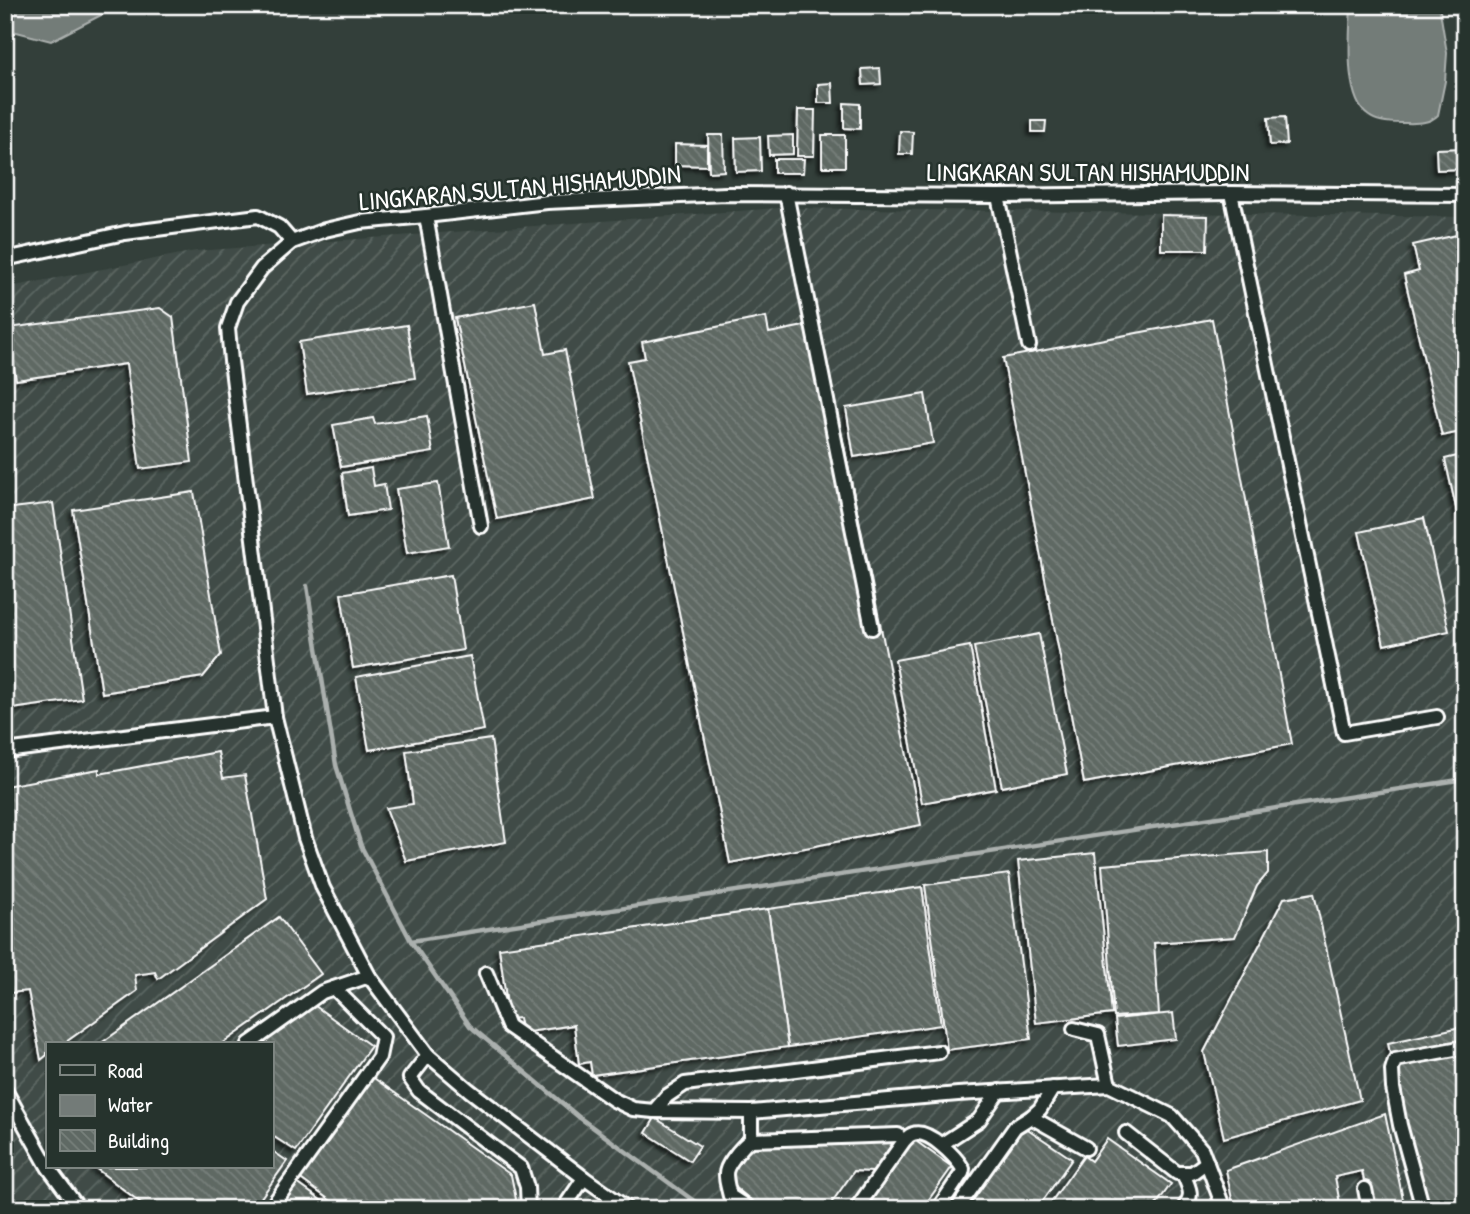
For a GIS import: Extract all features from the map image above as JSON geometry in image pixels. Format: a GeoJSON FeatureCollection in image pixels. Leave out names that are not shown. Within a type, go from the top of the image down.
{"type":"FeatureCollection","features":[{"type":"Feature","properties":{"kind":"street","name":"LINGKARAN SULTAN HISHAMUDDIN"},"geometry":{"type":"LineString","coordinates":[[628,1209],[584,1178],[428,1055],[369,976],[318,875],[299,817],[275,717],[228,328],[237,302],[262,268],[292,242],[325,230],[360,222],[547,202],[786,193],[998,196],[1231,193],[1465,195]]}},
{"type":"Feature","properties":{"kind":"street"},"geometry":{"type":"LineString","coordinates":[[786,193],[872,628]]}},
{"type":"Feature","properties":{"kind":"street"},"geometry":{"type":"LineString","coordinates":[[1231,193],[1344,733],[1437,718]]}},
{"type":"Feature","properties":{"kind":"street"},"geometry":{"type":"LineString","coordinates":[[998,196],[1029,345]]}},
{"type":"Feature","properties":{"kind":"street"},"geometry":{"type":"LineString","coordinates":[[5,259],[125,233],[258,216],[279,226],[292,242]]}},
{"type":"Feature","properties":{"kind":"street"},"geometry":{"type":"LineString","coordinates":[[426,216],[481,526]]}},
{"type":"Feature","properties":{"kind":"street"},"geometry":{"type":"LineString","coordinates":[[5,751],[275,717]]}},
{"type":"Feature","properties":{"kind":"street"},"geometry":{"type":"LineString","coordinates":[[486,973],[508,1027],[614,1100],[633,1109],[751,1112],[999,1091],[1110,1085],[1172,1116],[1202,1150],[1224,1209]]}},
{"type":"Feature","properties":{"kind":"street"},"geometry":{"type":"LineString","coordinates":[[251,1042],[322,992],[369,976]]}},
{"type":"Feature","properties":{"kind":"street"},"geometry":{"type":"LineString","coordinates":[[270,1209],[379,1057],[383,1037],[334,988]]}},
{"type":"Feature","properties":{"kind":"street"},"geometry":{"type":"LineString","coordinates":[[1074,1029],[1098,1035],[1110,1085]]}},
{"type":"Feature","properties":{"kind":"street"},"geometry":{"type":"LineString","coordinates":[[1423,1209],[1399,1125],[1391,1070],[1395,1060],[1465,1047]]}},
{"type":"Feature","properties":{"kind":"street"},"geometry":{"type":"LineString","coordinates":[[654,1111],[667,1096],[685,1084],[939,1052]]}},
{"type":"Feature","properties":{"kind":"street"},"geometry":{"type":"LineString","coordinates":[[428,1055],[410,1078],[419,1091],[521,1168],[527,1187],[528,1209]]}},
{"type":"Feature","properties":{"kind":"street"},"geometry":{"type":"LineString","coordinates":[[957,1209],[1015,1127],[1040,1109],[1053,1088]]}},
{"type":"Feature","properties":{"kind":"street"},"geometry":{"type":"LineString","coordinates":[[5,1090],[46,1162]]}},
{"type":"Feature","properties":{"kind":"street"},"geometry":{"type":"LineString","coordinates":[[942,1144],[979,1120],[999,1091]]}},
{"type":"Feature","properties":{"kind":"street"},"geometry":{"type":"LineString","coordinates":[[751,1112],[751,1140]]}},
{"type":"Feature","properties":{"kind":"street"},"geometry":{"type":"LineString","coordinates":[[1031,1117],[1086,1148]]}},
{"type":"Feature","properties":{"kind":"street"},"geometry":{"type":"LineString","coordinates":[[856,1209],[910,1134],[917,1133],[942,1144],[963,1169],[938,1209]]}},
{"type":"Feature","properties":{"kind":"street"},"geometry":{"type":"LineString","coordinates":[[1126,1133],[1177,1173],[1192,1173],[1207,1162]]}},
{"type":"Feature","properties":{"kind":"street"},"geometry":{"type":"LineString","coordinates":[[750,1209],[730,1196],[726,1180],[727,1167],[746,1142],[898,1135]]}},
{"type":"Feature","properties":{"kind":"street"},"geometry":{"type":"LineString","coordinates":[[49,1168],[79,1209]]}},
{"type":"Feature","properties":{"kind":"street"},"geometry":{"type":"LineString","coordinates":[[1183,1173],[1190,1192],[1190,1199],[1183,1209]]}},
{"type":"Feature","properties":{"kind":"street"},"geometry":{"type":"LineString","coordinates":[[563,1209],[584,1178]]}},
{"type":"Feature","properties":{"kind":"street"},"geometry":{"type":"LineString","coordinates":[[1365,1189],[1369,1209]]}},
{"type":"Feature","properties":{"kind":"shaded area"},"geometry":{"type":"Polygon","coordinates":[[[779,208],[1465,217],[1465,1209],[5,1209],[5,288],[196,251],[779,208]]]}},
{"type":"Feature","properties":{"kind":"water"},"geometry":{"type":"Polygon","coordinates":[[[5,5],[133,5],[105,13],[51,41],[5,29],[5,5]]]}},
{"type":"Feature","properties":{"kind":"water"},"geometry":{"type":"Polygon","coordinates":[[[1351,5],[1439,5],[1447,53],[1438,115],[1425,122],[1385,122],[1372,118],[1361,107],[1355,95],[1350,65],[1351,5]]]}},
{"type":"Feature","properties":{"kind":"building"},"geometry":{"type":"Polygon","coordinates":[[[880,68],[881,84],[863,85],[862,69],[880,68]]]}},
{"type":"Feature","properties":{"kind":"building"},"geometry":{"type":"Polygon","coordinates":[[[832,83],[833,103],[818,103],[818,84],[832,83]]]}},
{"type":"Feature","properties":{"kind":"building"},"geometry":{"type":"Polygon","coordinates":[[[844,103],[860,104],[860,129],[844,128],[844,103]]]}},
{"type":"Feature","properties":{"kind":"building"},"geometry":{"type":"Polygon","coordinates":[[[798,110],[815,110],[814,156],[797,156],[798,110]]]}},
{"type":"Feature","properties":{"kind":"building"},"geometry":{"type":"Polygon","coordinates":[[[1285,117],[1287,144],[1270,145],[1268,118],[1285,117]]]}},
{"type":"Feature","properties":{"kind":"building"},"geometry":{"type":"Polygon","coordinates":[[[1032,121],[1046,121],[1045,132],[1032,132],[1032,121]]]}},
{"type":"Feature","properties":{"kind":"building"},"geometry":{"type":"Polygon","coordinates":[[[900,131],[913,132],[912,154],[899,154],[900,131]]]}},
{"type":"Feature","properties":{"kind":"building"},"geometry":{"type":"Polygon","coordinates":[[[708,135],[723,135],[724,171],[709,172],[708,135]]]}},
{"type":"Feature","properties":{"kind":"building"},"geometry":{"type":"Polygon","coordinates":[[[793,135],[793,154],[769,155],[768,136],[793,135]]]}},
{"type":"Feature","properties":{"kind":"building"},"geometry":{"type":"Polygon","coordinates":[[[822,135],[845,135],[845,167],[822,167],[822,135]]]}},
{"type":"Feature","properties":{"kind":"building"},"geometry":{"type":"Polygon","coordinates":[[[760,137],[761,171],[736,172],[735,138],[760,137]]]}},
{"type":"Feature","properties":{"kind":"building"},"geometry":{"type":"Polygon","coordinates":[[[675,144],[707,145],[707,166],[675,165],[675,144]]]}},
{"type":"Feature","properties":{"kind":"building"},"geometry":{"type":"Polygon","coordinates":[[[1465,148],[1465,169],[1437,170],[1436,149],[1465,148]]]}},
{"type":"Feature","properties":{"kind":"building"},"geometry":{"type":"Polygon","coordinates":[[[774,159],[804,159],[803,173],[774,173],[774,159]]]}},
{"type":"Feature","properties":{"kind":"building"},"geometry":{"type":"Polygon","coordinates":[[[1161,215],[1208,216],[1207,250],[1161,250],[1161,215]]]}},
{"type":"Feature","properties":{"kind":"building"},"geometry":{"type":"Polygon","coordinates":[[[1465,233],[1465,431],[1442,436],[1404,275],[1419,271],[1413,245],[1465,233]]]}},
{"type":"Feature","properties":{"kind":"building"},"geometry":{"type":"Polygon","coordinates":[[[535,302],[545,354],[565,350],[595,499],[497,519],[455,318],[535,302]]]}},
{"type":"Feature","properties":{"kind":"building"},"geometry":{"type":"Polygon","coordinates":[[[160,308],[173,317],[192,462],[140,469],[126,364],[16,380],[8,328],[160,308]]]}},
{"type":"Feature","properties":{"kind":"building"},"geometry":{"type":"Polygon","coordinates":[[[766,317],[769,333],[819,323],[921,825],[730,863],[628,361],[645,358],[642,342],[766,317]]]}},
{"type":"Feature","properties":{"kind":"building"},"geometry":{"type":"Polygon","coordinates":[[[1212,319],[1292,744],[1084,783],[1003,358],[1212,319]]]}},
{"type":"Feature","properties":{"kind":"building"},"geometry":{"type":"Polygon","coordinates":[[[407,325],[415,378],[307,394],[299,342],[407,325]]]}},
{"type":"Feature","properties":{"kind":"building"},"geometry":{"type":"Polygon","coordinates":[[[925,394],[933,443],[854,457],[846,408],[925,394]]]}},
{"type":"Feature","properties":{"kind":"building"},"geometry":{"type":"Polygon","coordinates":[[[427,416],[433,452],[341,467],[333,425],[373,418],[375,424],[427,416]]]}},
{"type":"Feature","properties":{"kind":"building"},"geometry":{"type":"Polygon","coordinates":[[[1465,454],[1465,519],[1459,521],[1445,459],[1465,454]]]}},
{"type":"Feature","properties":{"kind":"building"},"geometry":{"type":"Polygon","coordinates":[[[371,468],[374,486],[384,484],[388,510],[348,516],[342,473],[371,468]]]}},
{"type":"Feature","properties":{"kind":"building"},"geometry":{"type":"Polygon","coordinates":[[[438,483],[449,546],[407,553],[396,489],[438,483]]]}},
{"type":"Feature","properties":{"kind":"building"},"geometry":{"type":"Polygon","coordinates":[[[194,492],[221,655],[203,677],[102,693],[73,510],[194,492]]]}},
{"type":"Feature","properties":{"kind":"building"},"geometry":{"type":"Polygon","coordinates":[[[53,503],[82,699],[5,710],[5,509],[53,503]]]}},
{"type":"Feature","properties":{"kind":"building"},"geometry":{"type":"Polygon","coordinates":[[[1424,518],[1449,631],[1384,645],[1359,532],[1424,518]]]}},
{"type":"Feature","properties":{"kind":"building"},"geometry":{"type":"Polygon","coordinates":[[[451,575],[463,650],[353,668],[341,594],[451,575]]]}},
{"type":"Feature","properties":{"kind":"building"},"geometry":{"type":"Polygon","coordinates":[[[1039,634],[1067,774],[1002,787],[974,647],[1039,634]]]}},
{"type":"Feature","properties":{"kind":"building"},"geometry":{"type":"Polygon","coordinates":[[[970,646],[996,789],[922,803],[895,660],[970,646]]]}},
{"type":"Feature","properties":{"kind":"building"},"geometry":{"type":"Polygon","coordinates":[[[470,656],[484,730],[369,750],[356,677],[470,656]]]}},
{"type":"Feature","properties":{"kind":"building"},"geometry":{"type":"Polygon","coordinates":[[[491,739],[506,842],[406,861],[386,808],[413,804],[406,751],[491,739]]]}},
{"type":"Feature","properties":{"kind":"building"},"geometry":{"type":"Polygon","coordinates":[[[218,752],[223,778],[245,775],[267,899],[158,979],[155,972],[135,975],[137,991],[66,1042],[46,1042],[46,1056],[41,1060],[28,991],[10,993],[5,968],[5,786],[99,769],[99,774],[218,752]]]}},
{"type":"Feature","properties":{"kind":"building"},"geometry":{"type":"Polygon","coordinates":[[[1268,852],[1268,873],[1257,886],[1235,937],[1154,943],[1159,1014],[1114,1017],[1102,865],[1268,852]]]}},
{"type":"Feature","properties":{"kind":"building"},"geometry":{"type":"Polygon","coordinates":[[[1095,853],[1112,1014],[1036,1023],[1018,861],[1095,853]]]}},
{"type":"Feature","properties":{"kind":"building"},"geometry":{"type":"Polygon","coordinates":[[[1009,874],[1031,1039],[947,1050],[925,885],[1009,874]]]}},
{"type":"Feature","properties":{"kind":"building"},"geometry":{"type":"Polygon","coordinates":[[[922,887],[941,1025],[788,1047],[768,909],[922,887]]]}},
{"type":"Feature","properties":{"kind":"building"},"geometry":{"type":"Polygon","coordinates":[[[1314,893],[1360,1100],[1224,1138],[1204,1052],[1284,898],[1314,893]]]}},
{"type":"Feature","properties":{"kind":"building"},"geometry":{"type":"Polygon","coordinates":[[[768,909],[788,1047],[592,1075],[590,1062],[579,1064],[574,1025],[522,1033],[519,1018],[509,1019],[499,948],[768,909]]]}},
{"type":"Feature","properties":{"kind":"building"},"geometry":{"type":"Polygon","coordinates":[[[279,917],[321,974],[225,1042],[103,1042],[279,917]]]}},
{"type":"Feature","properties":{"kind":"building"},"geometry":{"type":"Polygon","coordinates":[[[311,1003],[371,1046],[296,1151],[273,1136],[273,1042],[255,1042],[311,1003]]]}},
{"type":"Feature","properties":{"kind":"building"},"geometry":{"type":"Polygon","coordinates":[[[1173,1013],[1176,1039],[1118,1046],[1115,1019],[1173,1013]]]}},
{"type":"Feature","properties":{"kind":"building"},"geometry":{"type":"Polygon","coordinates":[[[1465,1026],[1465,1209],[1419,1209],[1388,1043],[1465,1026]]]}},
{"type":"Feature","properties":{"kind":"building"},"geometry":{"type":"Polygon","coordinates":[[[371,1076],[511,1175],[516,1199],[509,1209],[342,1209],[298,1177],[371,1076]]]}},
{"type":"Feature","properties":{"kind":"building"},"geometry":{"type":"Polygon","coordinates":[[[1385,1114],[1405,1209],[1370,1209],[1362,1171],[1335,1177],[1341,1209],[1234,1209],[1226,1170],[1385,1114]]]}},
{"type":"Feature","properties":{"kind":"building"},"geometry":{"type":"Polygon","coordinates":[[[655,1118],[700,1146],[690,1161],[646,1133],[655,1118]]]}},
{"type":"Feature","properties":{"kind":"building"},"geometry":{"type":"Polygon","coordinates":[[[1013,1119],[1072,1159],[1037,1209],[951,1209],[1013,1119]]]}},
{"type":"Feature","properties":{"kind":"building"},"geometry":{"type":"Polygon","coordinates":[[[906,1134],[952,1167],[922,1209],[853,1209],[906,1134]]]}},
{"type":"Feature","properties":{"kind":"building"},"geometry":{"type":"Polygon","coordinates":[[[898,1136],[873,1172],[854,1171],[827,1209],[762,1209],[735,1187],[732,1148],[898,1136]]]}},
{"type":"Feature","properties":{"kind":"building"},"geometry":{"type":"Polygon","coordinates":[[[1107,1139],[1171,1184],[1153,1209],[1046,1209],[1084,1156],[1091,1161],[1107,1139]]]}},
{"type":"Feature","properties":{"kind":"building"},"geometry":{"type":"Polygon","coordinates":[[[273,1151],[287,1161],[253,1209],[149,1209],[95,1168],[273,1168],[273,1151]]]}},
{"type":"Feature","properties":{"kind":"building"},"geometry":{"type":"Polygon","coordinates":[[[293,1180],[333,1209],[272,1209],[293,1180]]]}},
{"type":"Feature","properties":{"kind":"waterway"},"geometry":{"type":"LineString","coordinates":[[307,586],[336,765],[361,846],[411,941],[470,1026],[580,1118],[705,1209]]}},
{"type":"Feature","properties":{"kind":"waterway"},"geometry":{"type":"LineString","coordinates":[[411,941],[1465,779]]}}]}
